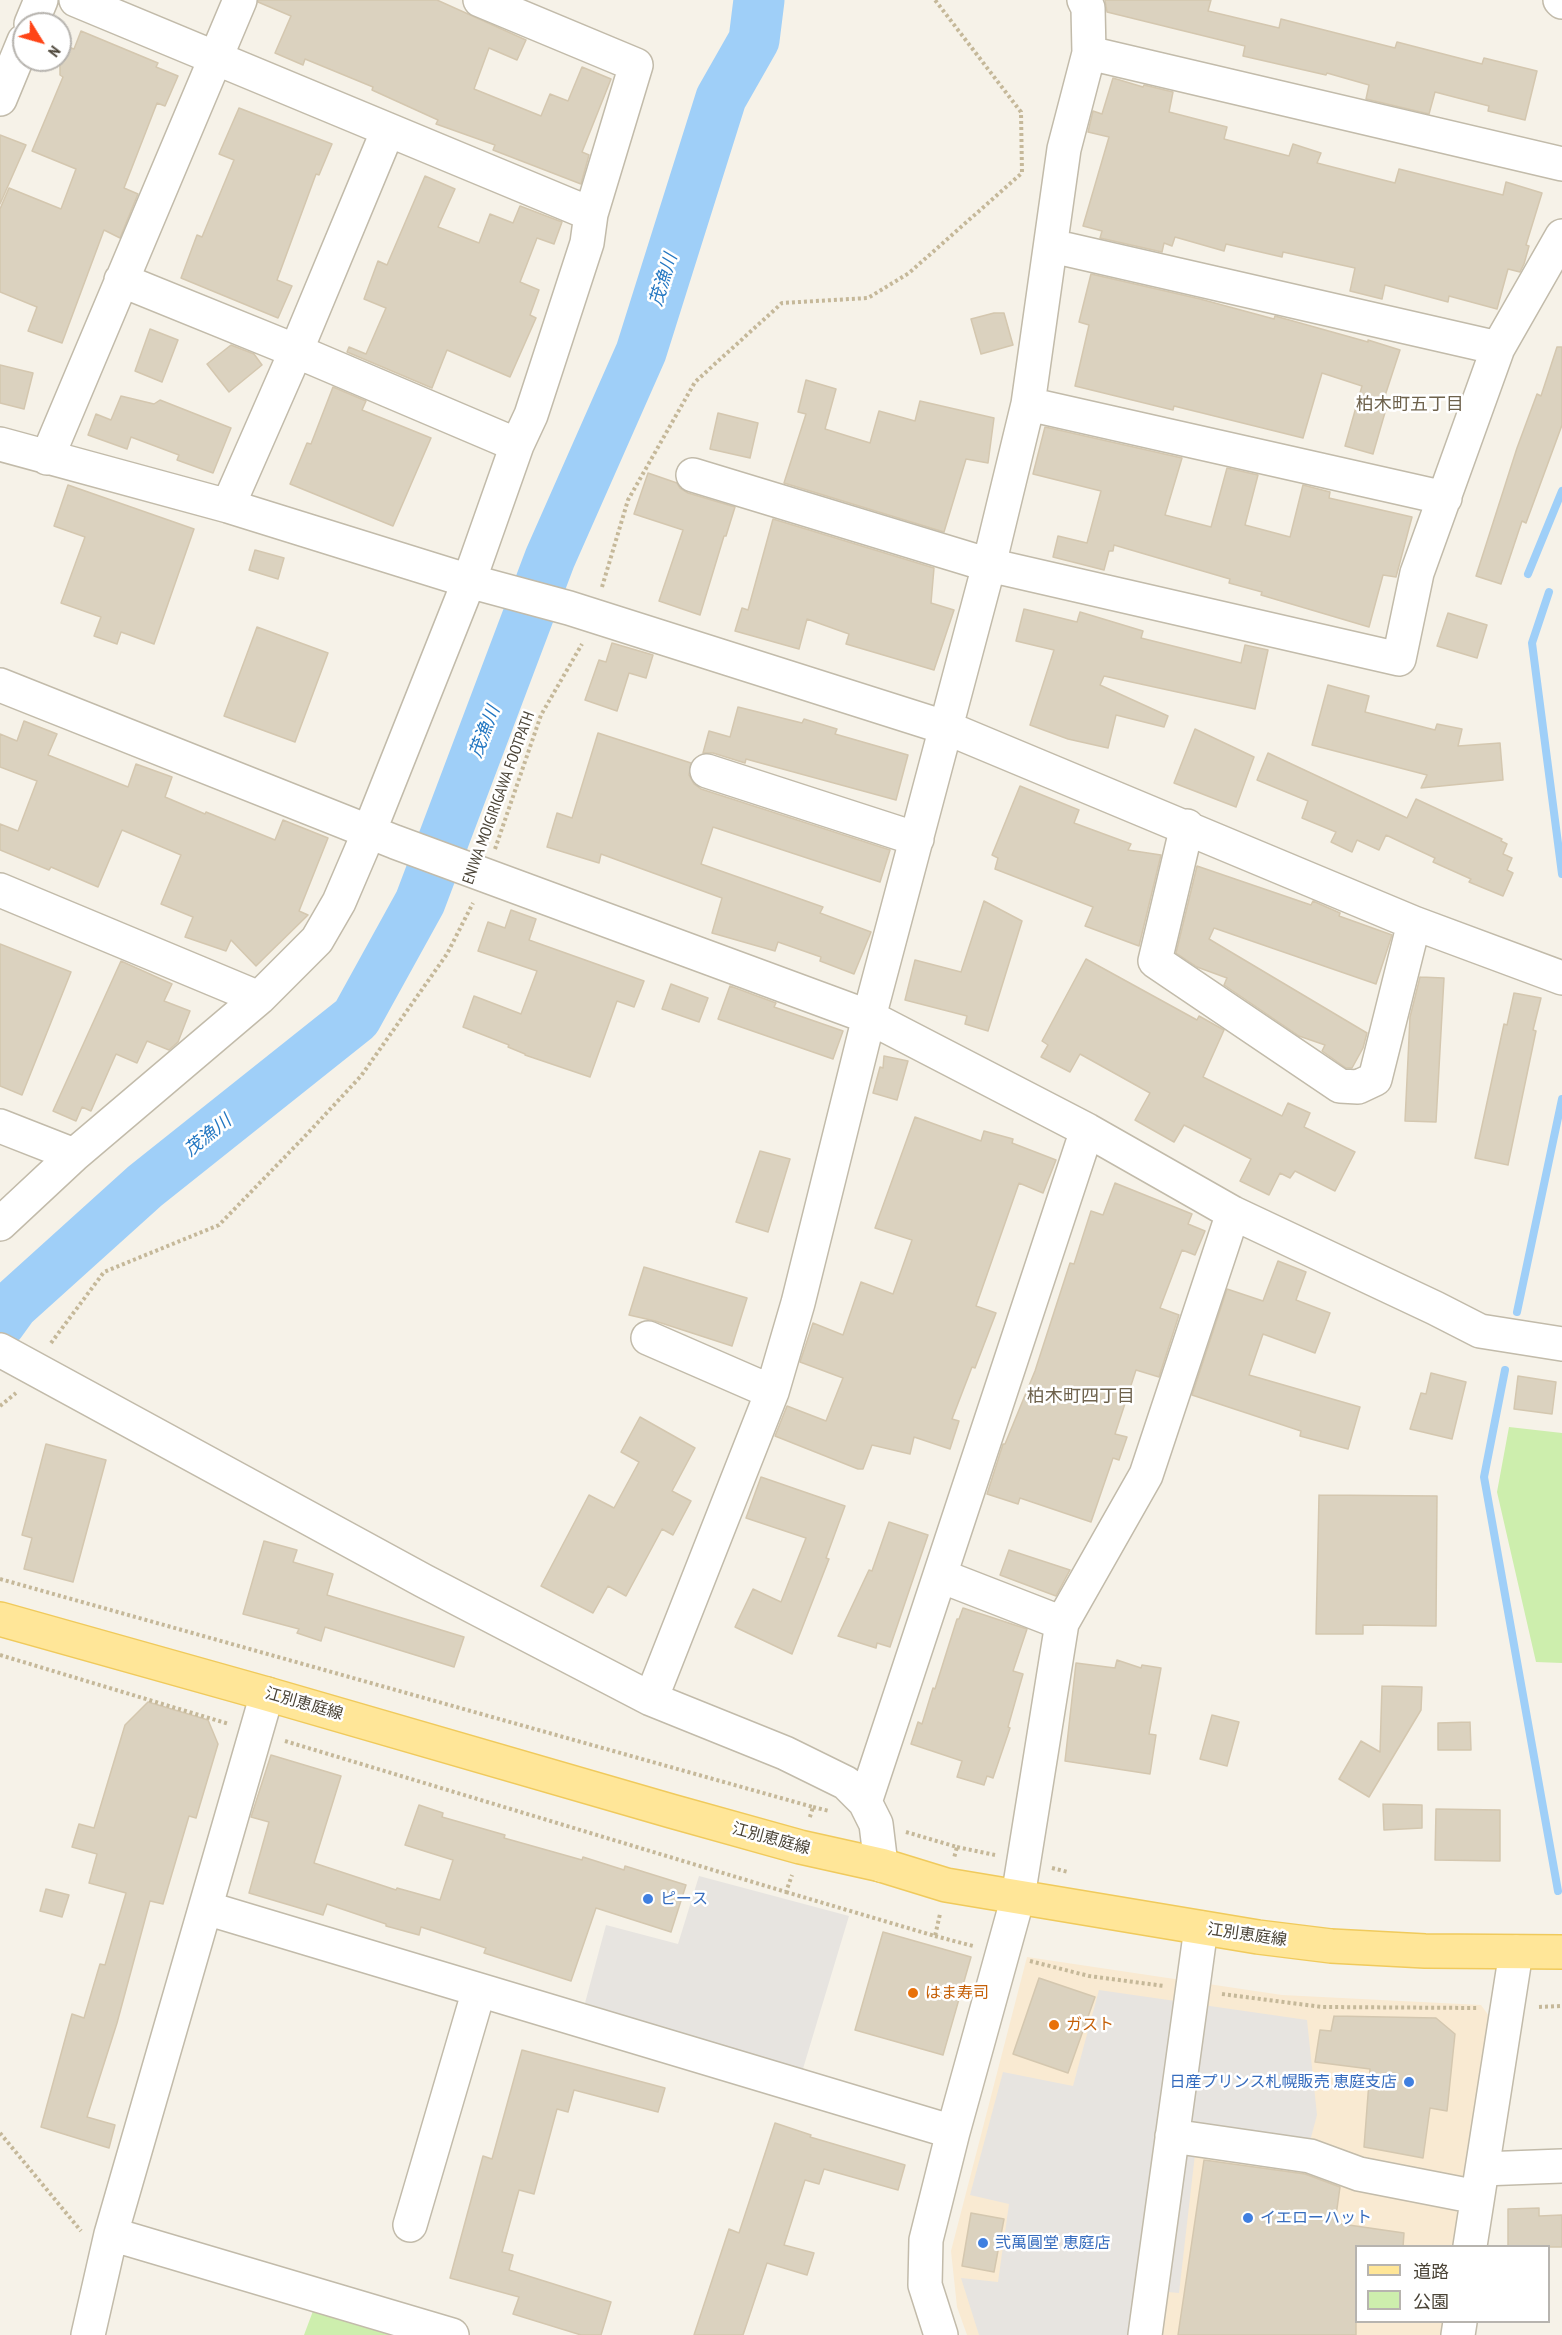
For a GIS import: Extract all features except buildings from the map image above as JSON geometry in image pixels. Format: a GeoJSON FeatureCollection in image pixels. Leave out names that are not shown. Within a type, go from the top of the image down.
{"type":"FeatureCollection","features":[{"type":"Feature","properties":{"kind":"main road","name":"江別恵庭線"},"geometry":{"type":"LineString","coordinates":[[0,1619],[671,1811],[946,1885],[1201,1928],[1331,1946],[1562,1952]]}},
{"type":"Feature","properties":{"kind":"street"},"geometry":{"type":"LineString","coordinates":[[76,0],[591,214]]}},
{"type":"Feature","properties":{"kind":"street"},"geometry":{"type":"LineString","coordinates":[[47,458],[240,0]]}},
{"type":"Feature","properties":{"kind":"street"},"geometry":{"type":"LineString","coordinates":[[0,1224],[74,1155],[259,998],[317,940],[382,837],[469,580],[531,415],[587,243],[591,214],[636,65],[480,0]]}},
{"type":"Feature","properties":{"kind":"street"},"geometry":{"type":"LineString","coordinates":[[651,1699],[772,1392],[798,1303],[869,1017],[989,565],[1028,404],[1064,149],[1089,53],[1088,8],[1084,0]]}},
{"type":"Feature","properties":{"kind":"street"},"geometry":{"type":"LineString","coordinates":[[1089,53],[1562,164]]}},
{"type":"Feature","properties":{"kind":"street"},"geometry":{"type":"LineString","coordinates":[[0,99],[12,70]]}},
{"type":"Feature","properties":{"kind":"street"},"geometry":{"type":"LineString","coordinates":[[228,506],[296,351],[388,130]]}},
{"type":"Feature","properties":{"kind":"street"},"geometry":{"type":"LineString","coordinates":[[693,476],[989,565],[1399,659],[1417,573],[1498,348],[1562,236]]}},
{"type":"Feature","properties":{"kind":"street"},"geometry":{"type":"LineString","coordinates":[[1052,246],[1498,348]]}},
{"type":"Feature","properties":{"kind":"street"},"geometry":{"type":"LineString","coordinates":[[121,280],[518,445]]}},
{"type":"Feature","properties":{"kind":"street"},"geometry":{"type":"LineString","coordinates":[[1028,404],[1445,498]]}},
{"type":"Feature","properties":{"kind":"street"},"geometry":{"type":"LineString","coordinates":[[0,444],[228,506],[502,590],[584,612],[730,661],[947,728],[1187,826],[1414,923],[1562,978]]}},
{"type":"Feature","properties":{"kind":"street"},"geometry":{"type":"LineString","coordinates":[[0,685],[382,837],[869,1017],[1087,1130],[1233,1213],[1435,1308],[1480,1332],[1562,1344]]}},
{"type":"Feature","properties":{"kind":"street"},"geometry":{"type":"LineString","coordinates":[[707,771],[917,839]]}},
{"type":"Feature","properties":{"kind":"street"},"geometry":{"type":"LineString","coordinates":[[1187,826],[1155,961],[1340,1086],[1358,1087],[1375,1079],[1414,923]]}},
{"type":"Feature","properties":{"kind":"street"},"geometry":{"type":"LineString","coordinates":[[0,890],[259,998]]}},
{"type":"Feature","properties":{"kind":"street"},"geometry":{"type":"LineString","coordinates":[[0,1126],[74,1155]]}},
{"type":"Feature","properties":{"kind":"street"},"geometry":{"type":"LineString","coordinates":[[865,1802],[1087,1130]]}},
{"type":"Feature","properties":{"kind":"street"},"geometry":{"type":"LineString","coordinates":[[941,2335],[925,2285],[926,2240],[953,2132],[1018,1897],[1062,1623],[1146,1475],[1233,1213]]}},
{"type":"Feature","properties":{"kind":"street"},"geometry":{"type":"LineString","coordinates":[[648,1338],[772,1392]]}},
{"type":"Feature","properties":{"kind":"street"},"geometry":{"type":"LineString","coordinates":[[16,1358],[424,1581],[651,1699],[784,1753],[846,1783],[865,1802],[876,1824],[881,1866]]}},
{"type":"Feature","properties":{"kind":"street"},"geometry":{"type":"LineString","coordinates":[[941,1576],[1062,1623]]}},
{"type":"Feature","properties":{"kind":"street"},"geometry":{"type":"LineString","coordinates":[[88,2335],[98,2234],[206,1908],[267,1694]]}},
{"type":"Feature","properties":{"kind":"street"},"geometry":{"type":"LineString","coordinates":[[206,1908],[953,2132]]}},
{"type":"Feature","properties":{"kind":"street"},"geometry":{"type":"LineString","coordinates":[[1145,2335],[1201,1928]]}},
{"type":"Feature","properties":{"kind":"street"},"geometry":{"type":"LineString","coordinates":[[1470,2245],[1516,1952]]}},
{"type":"Feature","properties":{"kind":"street"},"geometry":{"type":"LineString","coordinates":[[410,2225],[480,1990]]}},
{"type":"Feature","properties":{"kind":"street"},"geometry":{"type":"LineString","coordinates":[[1173,2136],[1310,2157],[1359,2174],[1480,2183],[1562,2166]]}},
{"type":"Feature","properties":{"kind":"street"},"geometry":{"type":"LineString","coordinates":[[98,2234],[452,2335]]}},
{"type":"Feature","properties":{"kind":"path","name":"ENIWA MOIGIRIGAWA FOOTPATH"},"geometry":{"type":"LineString","coordinates":[[0,1406],[17,1391],[16,1358],[49,1346],[104,1272],[219,1225],[361,1076],[447,954],[477,872],[584,612],[601,590],[628,500],[695,382],[782,303],[868,298],[909,273],[1022,173],[1021,112],[935,0]]}},
{"type":"Feature","properties":{"kind":"path"},"geometry":{"type":"LineString","coordinates":[[957,1847],[1077,1874]]}},
{"type":"Feature","properties":{"kind":"path"},"geometry":{"type":"LineString","coordinates":[[935,1936],[1089,1976],[1322,2007],[1562,2006]]}},
{"type":"Feature","properties":{"kind":"path"},"geometry":{"type":"LineString","coordinates":[[0,2133],[98,2234]]}},
{"type":"Feature","properties":{"kind":"shaded area"},"geometry":{"type":"Polygon","coordinates":[[[699,1876],[849,1916],[802,2072],[585,2003],[606,1925],[678,1944],[699,1876]]]}},
{"type":"Feature","properties":{"kind":"shaded area"},"geometry":{"type":"Polygon","coordinates":[[[1027,1957],[1282,1995],[1481,2005],[1489,2016],[1456,2245],[1355,2245],[1355,2323],[1446,2323],[1444,2335],[967,2335],[957,2307],[951,2251],[1027,1957]]]}},
{"type":"Feature","properties":{"kind":"shaded area"},"geometry":{"type":"Polygon","coordinates":[[[1099,1990],[1307,2020],[1317,2115],[1310,2141],[1198,2128],[1179,2293],[1135,2289],[1128,2335],[979,2335],[961,2278],[998,2282],[1009,2204],[970,2195],[1003,2072],[1073,2086],[1099,1990]]]}},
{"type":"Feature","properties":{"kind":"green space"},"geometry":{"type":"Polygon","coordinates":[[[1509,1427],[1562,1433],[1562,1663],[1536,1662],[1497,1492],[1509,1427]]]}},
{"type":"Feature","properties":{"kind":"green space"},"geometry":{"type":"Polygon","coordinates":[[[313,2311],[390,2335],[304,2335],[313,2311]]]}},
{"type":"Feature","properties":{"kind":"waterway","name":"茂漁川"},"geometry":{"type":"LineString","coordinates":[[0,1323],[13,1305],[145,1186],[356,1018],[420,902],[550,558],[641,352],[721,98],[754,40],[759,0]]}},
{"type":"Feature","properties":{"kind":"waterway"},"geometry":{"type":"LineString","coordinates":[[1528,574],[1562,491]]}},
{"type":"Feature","properties":{"kind":"waterway"},"geometry":{"type":"LineString","coordinates":[[1549,592],[1532,643],[1562,874]]}},
{"type":"Feature","properties":{"kind":"waterway"},"geometry":{"type":"LineString","coordinates":[[1517,1312],[1562,1099]]}},
{"type":"Feature","properties":{"kind":"waterway"},"geometry":{"type":"LineString","coordinates":[[1505,1370],[1484,1477],[1558,1891]]}},
{"type":"Feature","properties":{"kind":"place","name":"ピース"},"geometry":{"type":"Point","coordinates":[648,1899]}},
{"type":"Feature","properties":{"kind":"place","name":"はま寿司"},"geometry":{"type":"Point","coordinates":[913,1993]}},
{"type":"Feature","properties":{"kind":"place","name":"ガスト"},"geometry":{"type":"Point","coordinates":[1054,2025]}},
{"type":"Feature","properties":{"kind":"place","name":"日産プリンス札幌販売 恵庭支店"},"geometry":{"type":"Point","coordinates":[1409,2082]}},
{"type":"Feature","properties":{"kind":"place","name":"イエローハット"},"geometry":{"type":"Point","coordinates":[1248,2218]}},
{"type":"Feature","properties":{"kind":"place","name":"弐萬圓堂 恵庭店"},"geometry":{"type":"Point","coordinates":[983,2243]}},
{"type":"Feature","properties":{"kind":"district","name":"柏木町五丁目"},"geometry":{"type":"Point","coordinates":[1410,405]}},
{"type":"Feature","properties":{"kind":"district","name":"柏木町四丁目"},"geometry":{"type":"Point","coordinates":[1081,1397]}}]}
